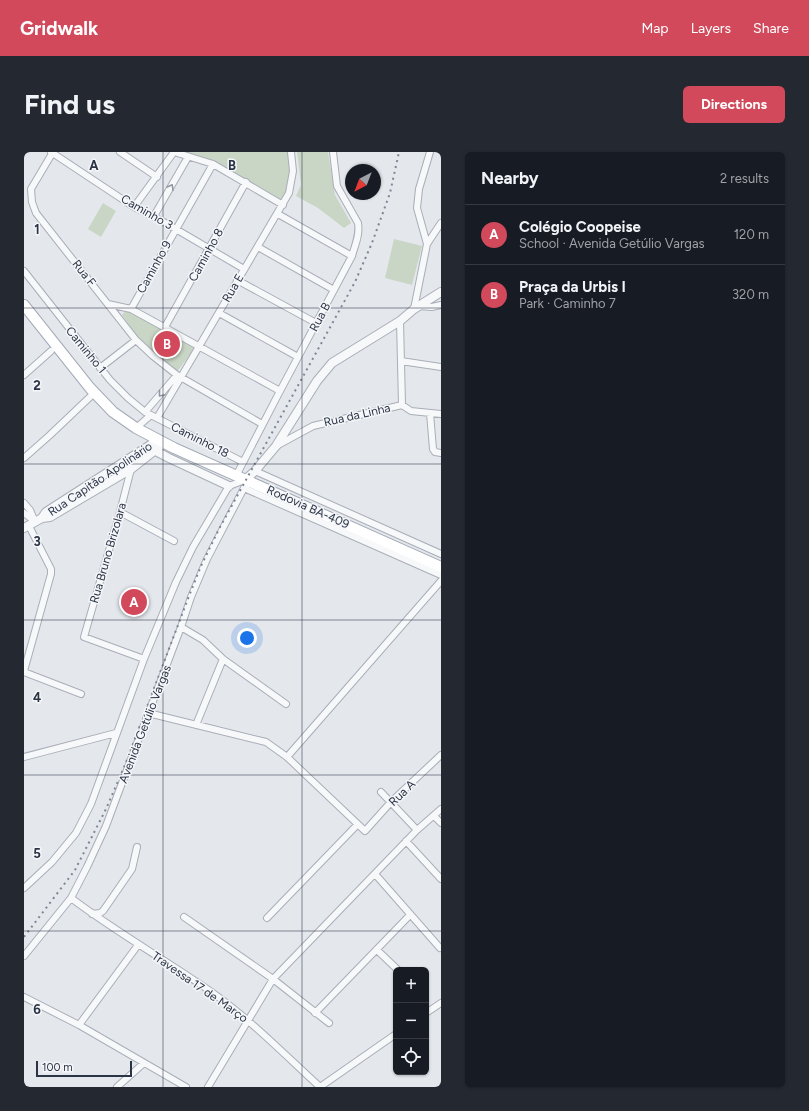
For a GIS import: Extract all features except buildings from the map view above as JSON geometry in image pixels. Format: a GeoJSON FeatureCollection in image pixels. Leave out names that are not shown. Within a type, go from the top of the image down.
{"type":"FeatureCollection","features":[{"type":"Feature","properties":{"kind":"main road","name":"Rodovia BA-409"},"geometry":{"type":"LineString","coordinates":[[24,305],[90,388],[113,412],[136,428],[161,442],[244,482],[441,567]]}},
{"type":"Feature","properties":{"kind":"street","name":"Caminho 3"},"geometry":{"type":"LineString","coordinates":[[53,152],[134,207],[154,216],[244,269]]}},
{"type":"Feature","properties":{"kind":"street","name":"Rua F"},"geometry":{"type":"LineString","coordinates":[[53,152],[31,189],[32,202],[36,213],[136,340],[152,356],[179,376],[262,424]]}},
{"type":"Feature","properties":{"kind":"street"},"geometry":{"type":"LineString","coordinates":[[120,152],[157,177]]}},
{"type":"Feature","properties":{"kind":"street"},"geometry":{"type":"LineString","coordinates":[[134,207],[174,152],[188,158],[213,164],[283,205]]}},
{"type":"Feature","properties":{"kind":"street","name":"Rua E"},"geometry":{"type":"LineString","coordinates":[[136,428],[151,415],[199,348],[244,269],[278,214],[292,184],[293,171],[291,152]]}},
{"type":"Feature","properties":{"kind":"street","name":"Rua B"},"geometry":{"type":"LineString","coordinates":[[244,482],[243,462],[352,256],[359,230],[358,224],[337,186],[333,152]]}},
{"type":"Feature","properties":{"kind":"street"},"geometry":{"type":"LineString","coordinates":[[427,244],[417,208],[419,189],[430,152]]}},
{"type":"Feature","properties":{"kind":"street"},"geometry":{"type":"LineString","coordinates":[[154,216],[188,158]]}},
{"type":"Feature","properties":{"kind":"street","name":"Caminho 9"},"geometry":{"type":"LineString","coordinates":[[130,309],[213,164]]}},
{"type":"Feature","properties":{"kind":"street","name":"Caminho 8"},"geometry":{"type":"LineString","coordinates":[[165,327],[246,182]]}},
{"type":"Feature","properties":{"kind":"street"},"geometry":{"type":"LineString","coordinates":[[278,214],[352,256]]}},
{"type":"Feature","properties":{"kind":"street"},"geometry":{"type":"LineString","coordinates":[[416,308],[427,244],[441,223]]}},
{"type":"Feature","properties":{"kind":"street"},"geometry":{"type":"LineString","coordinates":[[258,247],[334,290]]}},
{"type":"Feature","properties":{"kind":"street","name":"Caminho 1"},"geometry":{"type":"LineString","coordinates":[[24,272],[100,368],[128,398],[151,415]]}},
{"type":"Feature","properties":{"kind":"street"},"geometry":{"type":"LineString","coordinates":[[238,280],[316,323]]}},
{"type":"Feature","properties":{"kind":"street"},"geometry":{"type":"LineString","coordinates":[[151,449],[229,486],[244,482],[276,446],[317,381],[332,363],[400,321],[416,308],[441,292]]}},
{"type":"Feature","properties":{"kind":"street"},"geometry":{"type":"LineString","coordinates":[[108,304],[130,309],[280,391]]}},
{"type":"Feature","properties":{"kind":"street"},"geometry":{"type":"LineString","coordinates":[[416,308],[441,305]]}},
{"type":"Feature","properties":{"kind":"street"},"geometry":{"type":"LineString","coordinates":[[219,313],[298,357]]}},
{"type":"Feature","properties":{"kind":"street"},"geometry":{"type":"LineString","coordinates":[[400,321],[402,405]]}},
{"type":"Feature","properties":{"kind":"street"},"geometry":{"type":"LineString","coordinates":[[100,368],[136,340]]}},
{"type":"Feature","properties":{"kind":"street"},"geometry":{"type":"LineString","coordinates":[[24,375],[51,351]]}},
{"type":"Feature","properties":{"kind":"street"},"geometry":{"type":"LineString","coordinates":[[401,361],[441,367]]}},
{"type":"Feature","properties":{"kind":"street"},"geometry":{"type":"LineString","coordinates":[[151,415],[179,376]]}},
{"type":"Feature","properties":{"kind":"street"},"geometry":{"type":"LineString","coordinates":[[24,458],[50,436],[91,396]]}},
{"type":"Feature","properties":{"kind":"street","name":"Rua da Linha"},"geometry":{"type":"LineString","coordinates":[[276,446],[313,426],[402,405],[411,411],[441,414]]}},
{"type":"Feature","properties":{"kind":"street"},"geometry":{"type":"LineString","coordinates":[[430,413],[433,449],[435,452],[441,453]]}},
{"type":"Feature","properties":{"kind":"street","name":"Caminho 18"},"geometry":{"type":"LineString","coordinates":[[151,415],[243,462]]}},
{"type":"Feature","properties":{"kind":"street","name":"Rua Capitão Apolinário"},"geometry":{"type":"LineString","coordinates":[[88,490],[161,442]]}},
{"type":"Feature","properties":{"kind":"street","name":"Rua Capitão Apolinário"},"geometry":{"type":"LineString","coordinates":[[32,523],[46,512],[131,469],[151,449]]}},
{"type":"Feature","properties":{"kind":"street","name":"Rua Bruno Brizolara"},"geometry":{"type":"LineString","coordinates":[[131,469],[84,637],[144,659]]}},
{"type":"Feature","properties":{"kind":"street"},"geometry":{"type":"LineString","coordinates":[[255,471],[441,554]]}},
{"type":"Feature","properties":{"kind":"street"},"geometry":{"type":"LineString","coordinates":[[244,482],[441,575]]}},
{"type":"Feature","properties":{"kind":"street","name":"Avenida Getúlio Vargas"},"geometry":{"type":"LineString","coordinates":[[24,956],[71,898],[88,867],[106,826],[182,626],[191,596],[244,482]]}},
{"type":"Feature","properties":{"kind":"street","name":"Avenida Getúlio Vargas"},"geometry":{"type":"LineString","coordinates":[[24,888],[52,862],[76,833],[91,804],[144,659],[176,582],[193,547],[229,486]]}},
{"type":"Feature","properties":{"kind":"street"},"geometry":{"type":"LineString","coordinates":[[24,503],[30,510],[32,523],[51,569],[51,574],[24,672],[81,694]]}},
{"type":"Feature","properties":{"kind":"street"},"geometry":{"type":"LineString","coordinates":[[120,512],[174,541]]}},
{"type":"Feature","properties":{"kind":"street"},"geometry":{"type":"LineString","coordinates":[[24,513],[32,523]]}},
{"type":"Feature","properties":{"kind":"street"},"geometry":{"type":"LineString","coordinates":[[287,757],[441,581]]}},
{"type":"Feature","properties":{"kind":"street"},"geometry":{"type":"LineString","coordinates":[[182,626],[203,640],[223,659],[286,704]]}},
{"type":"Feature","properties":{"kind":"street"},"geometry":{"type":"LineString","coordinates":[[196,724],[223,659]]}},
{"type":"Feature","properties":{"kind":"street"},"geometry":{"type":"LineString","coordinates":[[148,713],[266,742],[287,757],[357,824],[267,918]]}},
{"type":"Feature","properties":{"kind":"street"},"geometry":{"type":"LineString","coordinates":[[24,757],[116,733]]}},
{"type":"Feature","properties":{"kind":"street","name":"Rua A"},"geometry":{"type":"LineString","coordinates":[[357,824],[366,831],[391,802],[441,755]]}},
{"type":"Feature","properties":{"kind":"street"},"geometry":{"type":"LineString","coordinates":[[381,792],[417,830]]}},
{"type":"Feature","properties":{"kind":"street"},"geometry":{"type":"LineString","coordinates":[[208,1087],[273,979],[406,841],[441,809]]}},
{"type":"Feature","properties":{"kind":"street"},"geometry":{"type":"LineString","coordinates":[[434,816],[441,823]]}},
{"type":"Feature","properties":{"kind":"street"},"geometry":{"type":"LineString","coordinates":[[406,841],[441,879]]}},
{"type":"Feature","properties":{"kind":"street"},"geometry":{"type":"LineString","coordinates":[[92,914],[104,911],[132,869],[137,848]]}},
{"type":"Feature","properties":{"kind":"street"},"geometry":{"type":"LineString","coordinates":[[375,874],[440,948]]}},
{"type":"Feature","properties":{"kind":"street","name":"Travessa 17 de Março"},"geometry":{"type":"LineString","coordinates":[[71,898],[138,945],[210,991],[248,1020],[320,1087]]}},
{"type":"Feature","properties":{"kind":"street"},"geometry":{"type":"LineString","coordinates":[[315,1013],[410,915]]}},
{"type":"Feature","properties":{"kind":"street"},"geometry":{"type":"LineString","coordinates":[[184,917],[273,979],[329,1023]]}},
{"type":"Feature","properties":{"kind":"street"},"geometry":{"type":"LineString","coordinates":[[79,1025],[138,945]]}},
{"type":"Feature","properties":{"kind":"street"},"geometry":{"type":"LineString","coordinates":[[376,950],[395,967]]}},
{"type":"Feature","properties":{"kind":"street"},"geometry":{"type":"LineString","coordinates":[[24,997],[79,1025],[186,1087]]}},
{"type":"Feature","properties":{"kind":"street"},"geometry":{"type":"LineString","coordinates":[[429,1011],[441,1003]]}},
{"type":"Feature","properties":{"kind":"street"},"geometry":{"type":"LineString","coordinates":[[320,1087],[393,1036]]}},
{"type":"Feature","properties":{"kind":"street"},"geometry":{"type":"LineString","coordinates":[[117,1087],[144,1063]]}},
{"type":"Feature","properties":{"kind":"green space"},"geometry":{"type":"Polygon","coordinates":[[[181,152],[289,152],[292,180],[283,200],[216,164],[181,152]]]}},
{"type":"Feature","properties":{"kind":"green space"},"geometry":{"type":"Polygon","coordinates":[[[297,152],[328,152],[335,195],[351,223],[344,228],[318,208],[296,196],[301,185],[297,152]]]}},
{"type":"Feature","properties":{"kind":"green space"},"geometry":{"type":"Polygon","coordinates":[[[103,203],[116,211],[101,237],[88,229],[103,203]]]}},
{"type":"Feature","properties":{"kind":"green space"},"geometry":{"type":"Polygon","coordinates":[[[394,239],[422,246],[412,285],[385,278],[394,239]]]}},
{"type":"Feature","properties":{"kind":"green space"},"geometry":{"type":"Polygon","coordinates":[[[128,308],[196,347],[176,373],[140,340],[122,315],[128,308]]]}},
{"type":"Feature","properties":{"kind":"railway"},"geometry":{"type":"LineString","coordinates":[[24,937],[75,870],[106,809],[125,765],[201,566],[219,529],[355,282],[372,243],[390,193],[399,152]]}},
{"type":"Feature","properties":{"kind":"place","name":"Praça da Urbis I"},"geometry":{"type":"Point","coordinates":[167,344]}},
{"type":"Feature","properties":{"kind":"place","name":"Colégio Coopeise"},"geometry":{"type":"Point","coordinates":[134,602]}}]}
